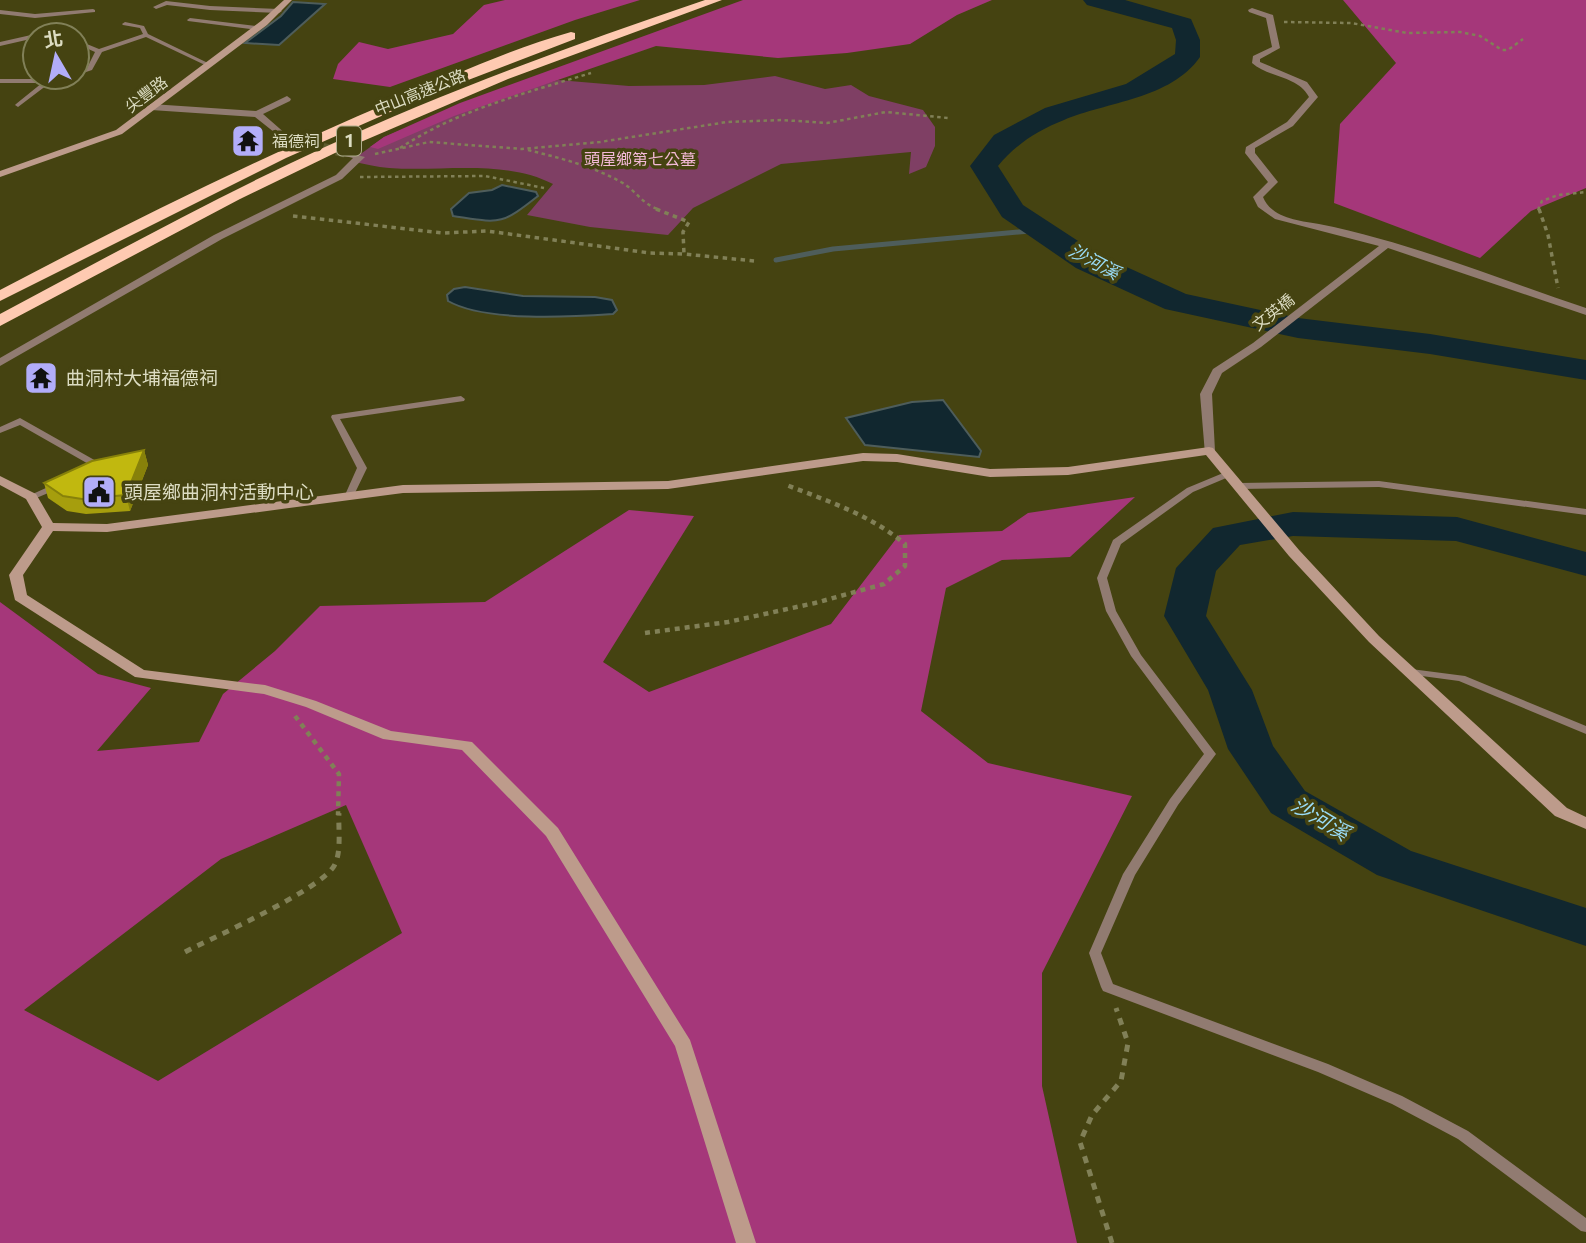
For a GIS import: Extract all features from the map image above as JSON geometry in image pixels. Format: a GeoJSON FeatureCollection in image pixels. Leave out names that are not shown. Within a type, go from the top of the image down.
{"type":"FeatureCollection","features":[{"type":"Feature","properties":{"kind":"highway","name":"中山高速公路"},"geometry":{"type":"LineString","coordinates":[[0,296],[189,198],[353,121],[540,47],[676,0]]}},
{"type":"Feature","properties":{"kind":"highway","name":"中山高速公路"},"geometry":{"type":"LineString","coordinates":[[0,321],[227,200],[378,128],[562,54],[716,0]]}},
{"type":"Feature","properties":{"kind":"street","name":"尖豐路"},"geometry":{"type":"LineString","coordinates":[[0,174],[119,132],[257,28],[288,0]]}},
{"type":"Feature","properties":{"kind":"street"},"geometry":{"type":"LineString","coordinates":[[1252,10],[1270,17],[1276,48],[1256,58],[1256,63],[1303,82],[1314,97],[1290,124],[1251,147],[1250,153],[1273,182],[1261,192],[1258,203],[1272,215],[1284,219],[1386,244],[1586,312]]}},
{"type":"Feature","properties":{"kind":"street"},"geometry":{"type":"LineString","coordinates":[[151,107],[257,114],[286,99]]}},
{"type":"Feature","properties":{"kind":"street"},"geometry":{"type":"LineString","coordinates":[[257,114],[284,137]]}},
{"type":"Feature","properties":{"kind":"street"},"geometry":{"type":"LineString","coordinates":[[348,154],[360,157]]}},
{"type":"Feature","properties":{"kind":"street"},"geometry":{"type":"LineString","coordinates":[[0,363],[218,237],[339,177],[360,157]]}},
{"type":"Feature","properties":{"kind":"street","name":"文英橋"},"geometry":{"type":"LineString","coordinates":[[1209,451],[1206,394],[1217,371],[1257,345],[1386,244]]}},
{"type":"Feature","properties":{"kind":"street"},"geometry":{"type":"LineString","coordinates":[[48,527],[107,528],[403,489],[668,485],[863,457],[897,458],[990,473],[1068,471],[1209,451],[1294,554],[1374,639],[1561,812],[1586,824]]}},
{"type":"Feature","properties":{"kind":"street"},"geometry":{"type":"LineString","coordinates":[[0,480],[31,497],[48,527]]}},
{"type":"Feature","properties":{"kind":"street"},"geometry":{"type":"LineString","coordinates":[[48,527],[16,575],[20,597],[140,674],[265,690],[312,704],[388,736],[467,746],[552,832],[684,1045],[746,1243]]}},
{"type":"Feature","properties":{"kind":"lane"},"geometry":{"type":"LineString","coordinates":[[156,7],[166,3],[210,9],[278,10]]}},
{"type":"Feature","properties":{"kind":"lane"},"geometry":{"type":"LineString","coordinates":[[0,12],[35,16],[93,11]]}},
{"type":"Feature","properties":{"kind":"lane"},"geometry":{"type":"LineString","coordinates":[[190,20],[257,28]]}},
{"type":"Feature","properties":{"kind":"lane"},"geometry":{"type":"LineString","coordinates":[[125,24],[142,27],[146,35],[207,64]]}},
{"type":"Feature","properties":{"kind":"lane"},"geometry":{"type":"LineString","coordinates":[[91,48],[99,51],[146,35]]}},
{"type":"Feature","properties":{"kind":"lane"},"geometry":{"type":"LineString","coordinates":[[1,44],[21,40]]}},
{"type":"Feature","properties":{"kind":"lane"},"geometry":{"type":"LineString","coordinates":[[91,67],[99,51]]}},
{"type":"Feature","properties":{"kind":"lane"},"geometry":{"type":"LineString","coordinates":[[0,81],[21,81]]}},
{"type":"Feature","properties":{"kind":"lane"},"geometry":{"type":"LineString","coordinates":[[18,105],[36,91]]}},
{"type":"Feature","properties":{"kind":"lane"},"geometry":{"type":"LineString","coordinates":[[350,495],[362,468],[335,417],[461,399]]}},
{"type":"Feature","properties":{"kind":"lane"},"geometry":{"type":"LineString","coordinates":[[0,430],[20,421],[102,468]]}},
{"type":"Feature","properties":{"kind":"lane"},"geometry":{"type":"LineString","coordinates":[[90,473],[113,466]]}},
{"type":"Feature","properties":{"kind":"lane"},"geometry":{"type":"LineString","coordinates":[[1228,474],[1190,490],[1117,542],[1102,578],[1111,611],[1136,656],[1210,754],[1174,802],[1129,874],[1095,953],[1108,987],[1323,1068],[1397,1100],[1463,1135],[1586,1226]]}},
{"type":"Feature","properties":{"kind":"lane"},"geometry":{"type":"LineString","coordinates":[[31,497],[66,483]]}},
{"type":"Feature","properties":{"kind":"lane"},"geometry":{"type":"LineString","coordinates":[[1242,490],[1379,484],[1586,512]]}},
{"type":"Feature","properties":{"kind":"lane"},"geometry":{"type":"LineString","coordinates":[[1411,672],[1461,678],[1586,730]]}},
{"type":"Feature","properties":{"kind":"path"},"geometry":{"type":"LineString","coordinates":[[1273,22],[1351,23],[1407,33],[1460,32],[1480,36],[1502,50],[1508,50],[1523,39]]}},
{"type":"Feature","properties":{"kind":"path"},"geometry":{"type":"LineString","coordinates":[[398,149],[420,134],[497,103],[591,73]]}},
{"type":"Feature","properties":{"kind":"path"},"geometry":{"type":"LineString","coordinates":[[360,157],[429,142],[522,149],[600,142],[727,122],[782,120],[827,123],[887,113],[948,118]]}},
{"type":"Feature","properties":{"kind":"path"},"geometry":{"type":"LineString","coordinates":[[522,149],[595,170],[629,186],[640,201],[676,214],[689,222],[683,232],[684,254]]}},
{"type":"Feature","properties":{"kind":"path"},"geometry":{"type":"LineString","coordinates":[[339,177],[485,176],[544,188]]}},
{"type":"Feature","properties":{"kind":"path"},"geometry":{"type":"LineString","coordinates":[[1543,298],[1558,288],[1548,235],[1538,211],[1542,201],[1558,195],[1586,192]]}},
{"type":"Feature","properties":{"kind":"path"},"geometry":{"type":"LineString","coordinates":[[268,214],[443,233],[487,231],[650,253],[755,261]]}},
{"type":"Feature","properties":{"kind":"path"},"geometry":{"type":"LineString","coordinates":[[645,633],[728,622],[815,603],[884,584],[905,566],[905,544],[870,517],[758,473]]}},
{"type":"Feature","properties":{"kind":"path"},"geometry":{"type":"LineString","coordinates":[[185,952],[299,894],[333,868],[338,854],[339,774],[302,722],[293,714]]}},
{"type":"Feature","properties":{"kind":"path"},"geometry":{"type":"LineString","coordinates":[[1108,987],[1128,1043],[1121,1080],[1092,1115],[1080,1142],[1112,1243]]}},
{"type":"Feature","properties":{"kind":"green space","name":"頭屋鄉第七公墓"},"geometry":{"type":"Polygon","coordinates":[[[775,76],[825,89],[851,85],[869,96],[923,110],[935,127],[935,146],[926,167],[909,174],[911,152],[781,164],[693,208],[668,235],[590,227],[527,215],[553,184],[534,176],[494,169],[389,168],[351,161],[384,137],[438,115],[558,80],[629,86],[704,85],[775,76]]]}},
{"type":"Feature","properties":{"kind":"shaded area"},"geometry":{"type":"Polygon","coordinates":[[[505,0],[640,0],[575,20],[390,87],[333,79],[338,64],[359,42],[388,49],[453,34],[484,5],[505,0]]]}},
{"type":"Feature","properties":{"kind":"shaded area"},"geometry":{"type":"Polygon","coordinates":[[[743,0],[992,0],[957,15],[910,44],[847,53],[778,58],[656,46],[454,116],[378,149],[370,147],[384,137],[460,103],[743,0]]]}},
{"type":"Feature","properties":{"kind":"shaded area"},"geometry":{"type":"Polygon","coordinates":[[[1343,0],[1586,0],[1586,188],[1531,211],[1480,258],[1334,203],[1340,124],[1396,63],[1343,0]]]}},
{"type":"Feature","properties":{"kind":"shaded area"},"geometry":{"type":"Polygon","coordinates":[[[1135,497],[1070,557],[1002,560],[946,588],[921,711],[988,763],[1132,796],[1042,973],[1042,1086],[1077,1243],[0,1243],[0,602],[98,674],[151,688],[97,751],[199,742],[223,694],[275,651],[320,606],[485,602],[629,510],[694,516],[603,662],[649,692],[831,624],[899,535],[1002,531],[1028,513],[1135,497]],[[346,805],[221,859],[24,1010],[158,1081],[402,933],[346,805]]]}},
{"type":"Feature","properties":{"kind":"water"},"geometry":{"type":"Polygon","coordinates":[[[293,2],[325,4],[279,45],[245,43],[281,16],[293,2]]]}},
{"type":"Feature","properties":{"kind":"water"},"geometry":{"type":"Polygon","coordinates":[[[502,185],[536,192],[538,196],[515,213],[499,220],[453,216],[451,209],[469,193],[492,190],[502,185]]]}},
{"type":"Feature","properties":{"kind":"water"},"geometry":{"type":"Polygon","coordinates":[[[465,287],[523,296],[595,297],[612,300],[617,310],[613,314],[552,317],[483,312],[448,301],[447,295],[454,289],[465,287]]]}},
{"type":"Feature","properties":{"kind":"water"},"geometry":{"type":"Polygon","coordinates":[[[943,400],[981,451],[979,457],[865,445],[846,418],[912,402],[943,400]]]}},
{"type":"Feature","properties":{"kind":"building"},"geometry":{"type":"Polygon","coordinates":[[[144,450],[126,495],[82,499],[63,496],[44,483],[92,461],[144,450]]]}},
{"type":"Feature","properties":{"kind":"waterway","name":"沙河溪"},"geometry":{"type":"LineString","coordinates":[[1095,0],[1182,24],[1188,40],[1187,57],[1169,71],[1135,90],[1054,114],[1004,141],[984,166],[1012,211],[1087,261],[1176,302],[1298,328],[1430,344],[1586,370]]}},
{"type":"Feature","properties":{"kind":"waterway"},"geometry":{"type":"LineString","coordinates":[[776,260],[833,249],[1041,230]]}},
{"type":"Feature","properties":{"kind":"waterway","name":"沙河溪"},"geometry":{"type":"LineString","coordinates":[[1586,564],[1457,529],[1293,524],[1227,536],[1196,568],[1185,616],[1230,690],[1251,749],[1288,802],[1394,863],[1586,927]]}},
{"type":"Feature","properties":{"kind":"tunnel"},"geometry":{"type":"LineString","coordinates":[[284,137],[348,154]]}},
{"type":"Feature","properties":{"kind":"place","name":"福德祠"},"geometry":{"type":"Point","coordinates":[248,141]}},
{"type":"Feature","properties":{"kind":"place","name":"曲洞村大埔福德祠"},"geometry":{"type":"Point","coordinates":[41,378]}},
{"type":"Feature","properties":{"kind":"place","name":"頭屋鄉曲洞村活動中心"},"geometry":{"type":"Point","coordinates":[99,492]}}]}
